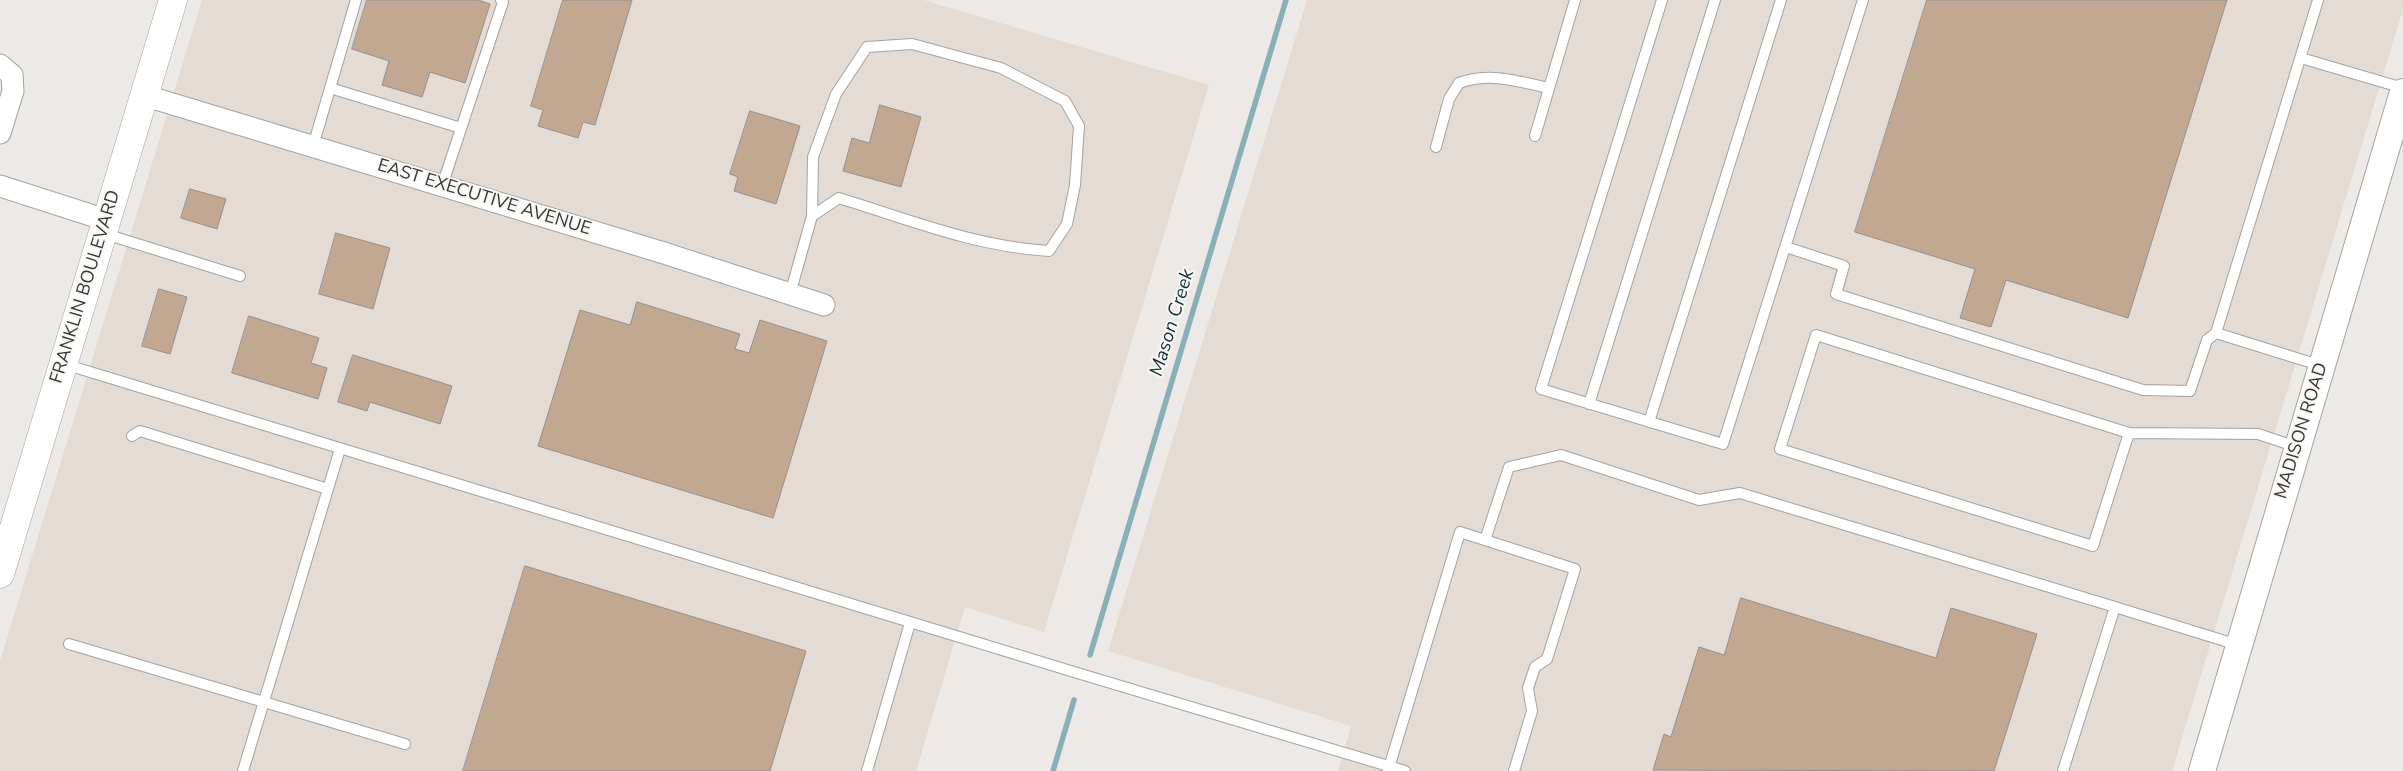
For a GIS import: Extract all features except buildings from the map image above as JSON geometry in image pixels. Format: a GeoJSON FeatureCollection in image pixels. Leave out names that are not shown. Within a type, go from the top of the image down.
{"type":"FeatureCollection","features":[{"type":"Feature","properties":{"kind":"main road","name":"FRANKLIN BOULEVARD"},"geometry":{"type":"LineString","coordinates":[[0,574],[173,0]]}},
{"type":"Feature","properties":{"kind":"street"},"geometry":{"type":"LineString","coordinates":[[0,65],[12,75],[13,91],[0,134]]}},
{"type":"Feature","properties":{"kind":"street","name":"MADISON ROAD"},"geometry":{"type":"LineString","coordinates":[[2202,771],[2403,90]]}},
{"type":"Feature","properties":{"kind":"street","name":"EAST EXECUTIVE AVENUE"},"geometry":{"type":"LineString","coordinates":[[143,95],[824,305]]}},
{"type":"Feature","properties":{"kind":"street"},"geometry":{"type":"LineString","coordinates":[[0,186],[104,226]]}},
{"type":"Feature","properties":{"kind":"lane"},"geometry":{"type":"LineString","coordinates":[[312,146],[356,0]]}},
{"type":"Feature","properties":{"kind":"lane"},"geometry":{"type":"LineString","coordinates":[[442,186],[503,2],[501,0]]}},
{"type":"Feature","properties":{"kind":"lane"},"geometry":{"type":"LineString","coordinates":[[1535,136],[1575,0]]}},
{"type":"Feature","properties":{"kind":"lane"},"geometry":{"type":"LineString","coordinates":[[1662,0],[1541,389],[1723,444],[1864,0]]}},
{"type":"Feature","properties":{"kind":"lane"},"geometry":{"type":"LineString","coordinates":[[1589,404],[1716,0]]}},
{"type":"Feature","properties":{"kind":"lane"},"geometry":{"type":"LineString","coordinates":[[1649,422],[1781,0]]}},
{"type":"Feature","properties":{"kind":"lane"},"geometry":{"type":"LineString","coordinates":[[1786,247],[1844,266],[1836,294],[2143,390],[2190,391],[2206,340],[2216,332],[2318,0]]}},
{"type":"Feature","properties":{"kind":"lane"},"geometry":{"type":"LineString","coordinates":[[790,294],[812,216],[814,157],[836,94],[867,46],[912,44],[1001,68],[1065,101],[1079,126],[1075,185],[1067,224],[1049,251],[1012,249],[921,224],[839,198],[812,216]]}},
{"type":"Feature","properties":{"kind":"lane"},"geometry":{"type":"LineString","coordinates":[[2301,58],[2403,90]]}},
{"type":"Feature","properties":{"kind":"lane"},"geometry":{"type":"LineString","coordinates":[[1436,147],[1449,98],[1459,82],[1494,76],[1549,88]]}},
{"type":"Feature","properties":{"kind":"lane"},"geometry":{"type":"LineString","coordinates":[[330,88],[461,128]]}},
{"type":"Feature","properties":{"kind":"lane"},"geometry":{"type":"LineString","coordinates":[[104,226],[240,276]]}},
{"type":"Feature","properties":{"kind":"lane"},"geometry":{"type":"LineString","coordinates":[[2216,332],[2322,366]]}},
{"type":"Feature","properties":{"kind":"lane"},"geometry":{"type":"LineString","coordinates":[[2129,433],[2093,546],[1780,449],[1816,335],[2129,433],[2258,434],[2297,447]]}},
{"type":"Feature","properties":{"kind":"lane"},"geometry":{"type":"LineString","coordinates":[[63,363],[910,623],[1388,768],[1405,771]]}},
{"type":"Feature","properties":{"kind":"lane"},"geometry":{"type":"LineString","coordinates":[[132,436],[140,430],[328,489]]}},
{"type":"Feature","properties":{"kind":"lane"},"geometry":{"type":"LineString","coordinates":[[243,771],[340,449]]}},
{"type":"Feature","properties":{"kind":"lane"},"geometry":{"type":"LineString","coordinates":[[1485,540],[1509,467],[1561,455],[1699,500],[1740,493],[2238,645]]}},
{"type":"Feature","properties":{"kind":"lane"},"geometry":{"type":"LineString","coordinates":[[1388,768],[1460,532],[1575,569],[1547,659],[1535,667],[1528,688],[1532,711],[1514,771]]}},
{"type":"Feature","properties":{"kind":"lane"},"geometry":{"type":"LineString","coordinates":[[2063,771],[2115,607]]}},
{"type":"Feature","properties":{"kind":"lane"},"geometry":{"type":"LineString","coordinates":[[867,771],[910,623]]}},
{"type":"Feature","properties":{"kind":"lane"},"geometry":{"type":"LineString","coordinates":[[69,644],[405,744]]}},
{"type":"Feature","properties":{"kind":"shaded area"},"geometry":{"type":"Polygon","coordinates":[[[202,0],[924,0],[1209,85],[1044,632],[965,607],[916,771],[0,771],[0,661],[202,0]]]}},
{"type":"Feature","properties":{"kind":"shaded area"},"geometry":{"type":"Polygon","coordinates":[[[1307,0],[2403,0],[2403,9],[2172,771],[1338,771],[1351,726],[1108,651],[1307,0]]]}},
{"type":"Feature","properties":{"kind":"waterway","name":"Mason Creek"},"geometry":{"type":"LineString","coordinates":[[1090,655],[1286,0]]}},
{"type":"Feature","properties":{"kind":"waterway","name":"Mason Creek"},"geometry":{"type":"LineString","coordinates":[[1053,771],[1074,700]]}}]}
